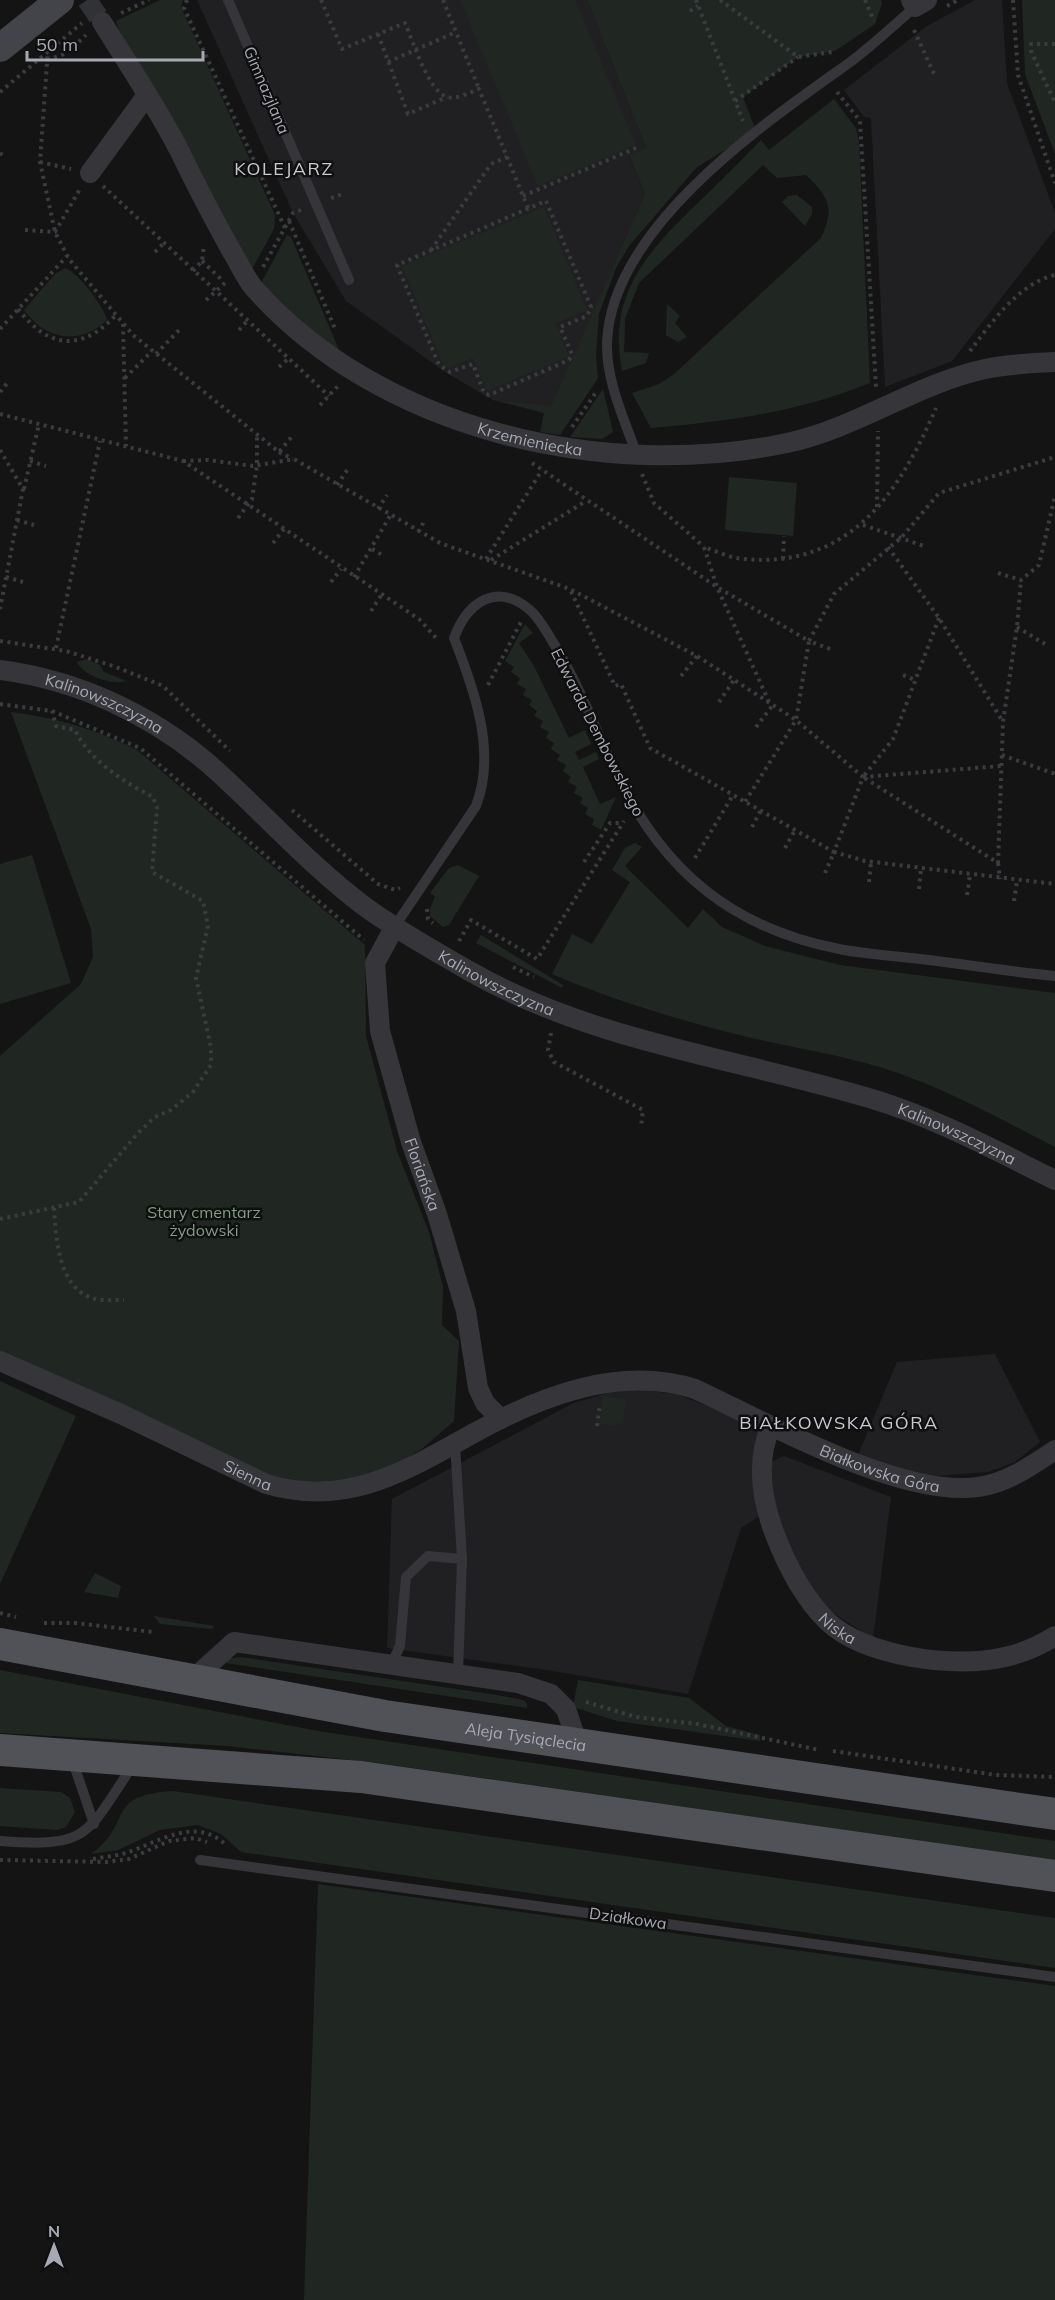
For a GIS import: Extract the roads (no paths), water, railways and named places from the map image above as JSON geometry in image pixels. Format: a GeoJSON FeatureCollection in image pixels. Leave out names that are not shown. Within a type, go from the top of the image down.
{"type":"FeatureCollection","features":[{"type":"Feature","properties":{"kind":"main road","name":"Aleja Tysiąclecia"},"geometry":{"type":"LineString","coordinates":[[0,1644],[385,1716],[1055,1814]]}},
{"type":"Feature","properties":{"kind":"main road"},"geometry":{"type":"LineString","coordinates":[[0,1750],[361,1777],[1055,1876]]}},
{"type":"Feature","properties":{"kind":"street"},"geometry":{"type":"LineString","coordinates":[[0,48],[60,0]]}},
{"type":"Feature","properties":{"kind":"street","name":"Krzemieniecka"},"geometry":{"type":"LineString","coordinates":[[98,22],[147,95],[252,285],[307,337],[352,370],[387,392],[443,416],[522,439],[559,446],[636,453],[734,452],[811,436],[878,412],[947,381],[984,369],[1020,363],[1055,362]]}},
{"type":"Feature","properties":{"kind":"street"},"geometry":{"type":"LineString","coordinates":[[90,173],[147,95]]}},
{"type":"Feature","properties":{"kind":"street","name":"Kalinowszczyzna"},"geometry":{"type":"LineString","coordinates":[[0,670],[39,676],[85,691],[152,723],[209,765],[364,905],[394,926],[476,974],[580,1020],[665,1047],[844,1091],[898,1107],[938,1123],[1055,1180]]}},
{"type":"Feature","properties":{"kind":"street","name":"Floriańska"},"geometry":{"type":"LineString","coordinates":[[394,926],[375,963],[380,1031],[411,1142],[437,1214],[466,1311],[478,1388],[485,1403],[501,1419]]}},
{"type":"Feature","properties":{"kind":"street","name":"Sienna"},"geometry":{"type":"LineString","coordinates":[[0,1360],[123,1415],[266,1484],[290,1491],[326,1493],[358,1488],[394,1476],[501,1419]]}},
{"type":"Feature","properties":{"kind":"street","name":"Białkowska Góra"},"geometry":{"type":"LineString","coordinates":[[501,1419],[567,1392],[606,1382],[639,1379],[673,1382],[695,1389],[771,1426],[860,1465],[906,1479],[954,1486],[975,1487],[994,1484],[1032,1466],[1055,1450]]}},
{"type":"Feature","properties":{"kind":"street","name":"Niska"},"geometry":{"type":"LineString","coordinates":[[771,1426],[765,1440],[761,1465],[768,1515],[787,1567],[828,1621],[850,1637],[884,1651],[940,1660],[972,1662],[1004,1658],[1026,1651],[1055,1636]]}},
{"type":"Feature","properties":{"kind":"street"},"geometry":{"type":"LineString","coordinates":[[192,1680],[234,1642],[458,1672],[518,1683],[551,1694],[566,1709],[578,1745]]}},
{"type":"Feature","properties":{"kind":"lane","name":"Gimnazjlana"},"geometry":{"type":"LineString","coordinates":[[228,0],[349,280]]}},
{"type":"Feature","properties":{"kind":"lane"},"geometry":{"type":"LineString","coordinates":[[636,453],[610,373],[607,346],[611,315],[625,274],[639,251],[656,226],[702,179],[807,90],[922,8]]}},
{"type":"Feature","properties":{"kind":"lane","name":"Edwarda Dembowskiego"},"geometry":{"type":"LineString","coordinates":[[394,926],[476,806],[480,796],[484,759],[483,737],[471,687],[454,638],[466,612],[475,605],[497,597],[508,598],[528,608],[537,616],[567,664],[635,810],[686,874],[703,890],[744,917],[797,938],[839,949],[1055,976]]}},
{"type":"Feature","properties":{"kind":"lane"},"geometry":{"type":"LineString","coordinates":[[455,1444],[462,1559],[458,1672]]}},
{"type":"Feature","properties":{"kind":"lane"},"geometry":{"type":"LineString","coordinates":[[392,1663],[400,1646],[406,1577],[428,1556],[462,1559]]}},
{"type":"Feature","properties":{"kind":"lane"},"geometry":{"type":"LineString","coordinates":[[70,1755],[94,1824]]}},
{"type":"Feature","properties":{"kind":"lane"},"geometry":{"type":"LineString","coordinates":[[0,1841],[67,1841],[82,1835],[94,1824],[137,1760]]}},
{"type":"Feature","properties":{"kind":"lane","name":"Działkowa"},"geometry":{"type":"LineString","coordinates":[[200,1860],[1055,1977]]}},
{"type":"Feature","properties":{"kind":"tunnel"},"geometry":{"type":"LineString","coordinates":[[87,0],[102,22]]}},
{"type":"Feature","properties":{"kind":"district","name":"KOLEJARZ"},"geometry":{"type":"Point","coordinates":[284,169]}},
{"type":"Feature","properties":{"kind":"district","name":"BIAŁKOWSKA GÓRA"},"geometry":{"type":"Point","coordinates":[839,1423]}},
{"type":"Feature","properties":{"kind":"park label","name":"Stary cmentarz żydowski"},"geometry":{"type":"Point","coordinates":[204,1221]}}]}
